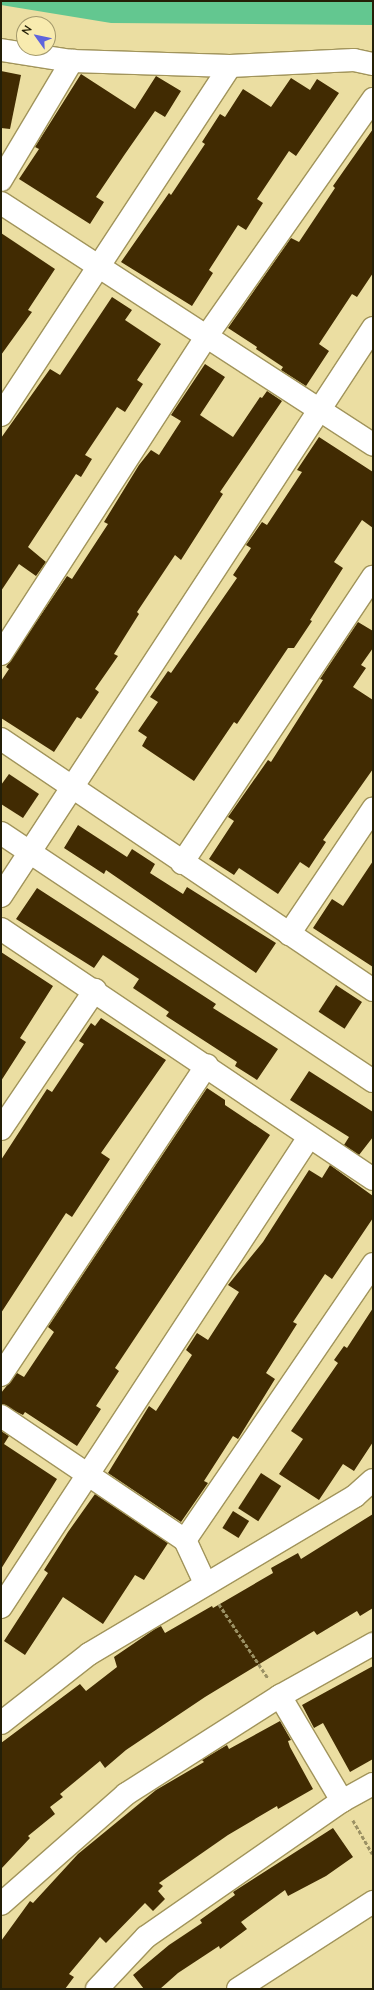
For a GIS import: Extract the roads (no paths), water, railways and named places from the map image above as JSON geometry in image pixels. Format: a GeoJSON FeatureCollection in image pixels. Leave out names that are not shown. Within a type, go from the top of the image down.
{"type":"FeatureCollection","features":[{"type":"Feature","properties":{"kind":"street"},"geometry":{"type":"LineString","coordinates":[[1,50],[72,61],[230,66],[354,60],[373,64]]}},
{"type":"Feature","properties":{"kind":"street"},"geometry":{"type":"LineString","coordinates":[[1,180],[72,61]]}},
{"type":"Feature","properties":{"kind":"street"},"geometry":{"type":"LineString","coordinates":[[1,415],[97,265],[230,66]]}},
{"type":"Feature","properties":{"kind":"street"},"geometry":{"type":"LineString","coordinates":[[1,654],[206,337],[373,99]]}},
{"type":"Feature","properties":{"kind":"street"},"geometry":{"type":"LineString","coordinates":[[1,203],[373,444]]}},
{"type":"Feature","properties":{"kind":"street"},"geometry":{"type":"LineString","coordinates":[[1,896],[31,853],[318,409],[373,328]]}},
{"type":"Feature","properties":{"kind":"street"},"geometry":{"type":"LineString","coordinates":[[182,863],[373,577]]}},
{"type":"Feature","properties":{"kind":"street"},"geometry":{"type":"LineString","coordinates":[[1,739],[182,863],[373,990]]}},
{"type":"Feature","properties":{"kind":"street"},"geometry":{"type":"LineString","coordinates":[[289,934],[373,809]]}},
{"type":"Feature","properties":{"kind":"street"},"geometry":{"type":"LineString","coordinates":[[1,833],[373,1081]]}},
{"type":"Feature","properties":{"kind":"street"},"geometry":{"type":"LineString","coordinates":[[1,929],[207,1065],[309,1137],[373,1179]]}},
{"type":"Feature","properties":{"kind":"street"},"geometry":{"type":"LineString","coordinates":[[1,1129],[95,990]]}},
{"type":"Feature","properties":{"kind":"street"},"geometry":{"type":"LineString","coordinates":[[1,1375],[207,1065]]}},
{"type":"Feature","properties":{"kind":"street"},"geometry":{"type":"LineString","coordinates":[[1,1607],[86,1474],[309,1137]]}},
{"type":"Feature","properties":{"kind":"street"},"geometry":{"type":"LineString","coordinates":[[185,1540],[373,1264]]}},
{"type":"Feature","properties":{"kind":"street"},"geometry":{"type":"LineString","coordinates":[[1,1416],[185,1540],[205,1583]]}},
{"type":"Feature","properties":{"kind":"street"},"geometry":{"type":"LineString","coordinates":[[1,1723],[89,1654],[205,1583],[355,1496],[373,1480]]}},
{"type":"Feature","properties":{"kind":"street"},"geometry":{"type":"LineString","coordinates":[[1,1904],[126,1794],[280,1696],[373,1644]]}},
{"type":"Feature","properties":{"kind":"street"},"geometry":{"type":"LineString","coordinates":[[280,1696],[342,1801]]}},
{"type":"Feature","properties":{"kind":"street"},"geometry":{"type":"LineString","coordinates":[[97,1989],[146,1937],[342,1801],[373,1784]]}},
{"type":"Feature","properties":{"kind":"street"},"geometry":{"type":"LineString","coordinates":[[238,1989],[373,1902]]}}]}
